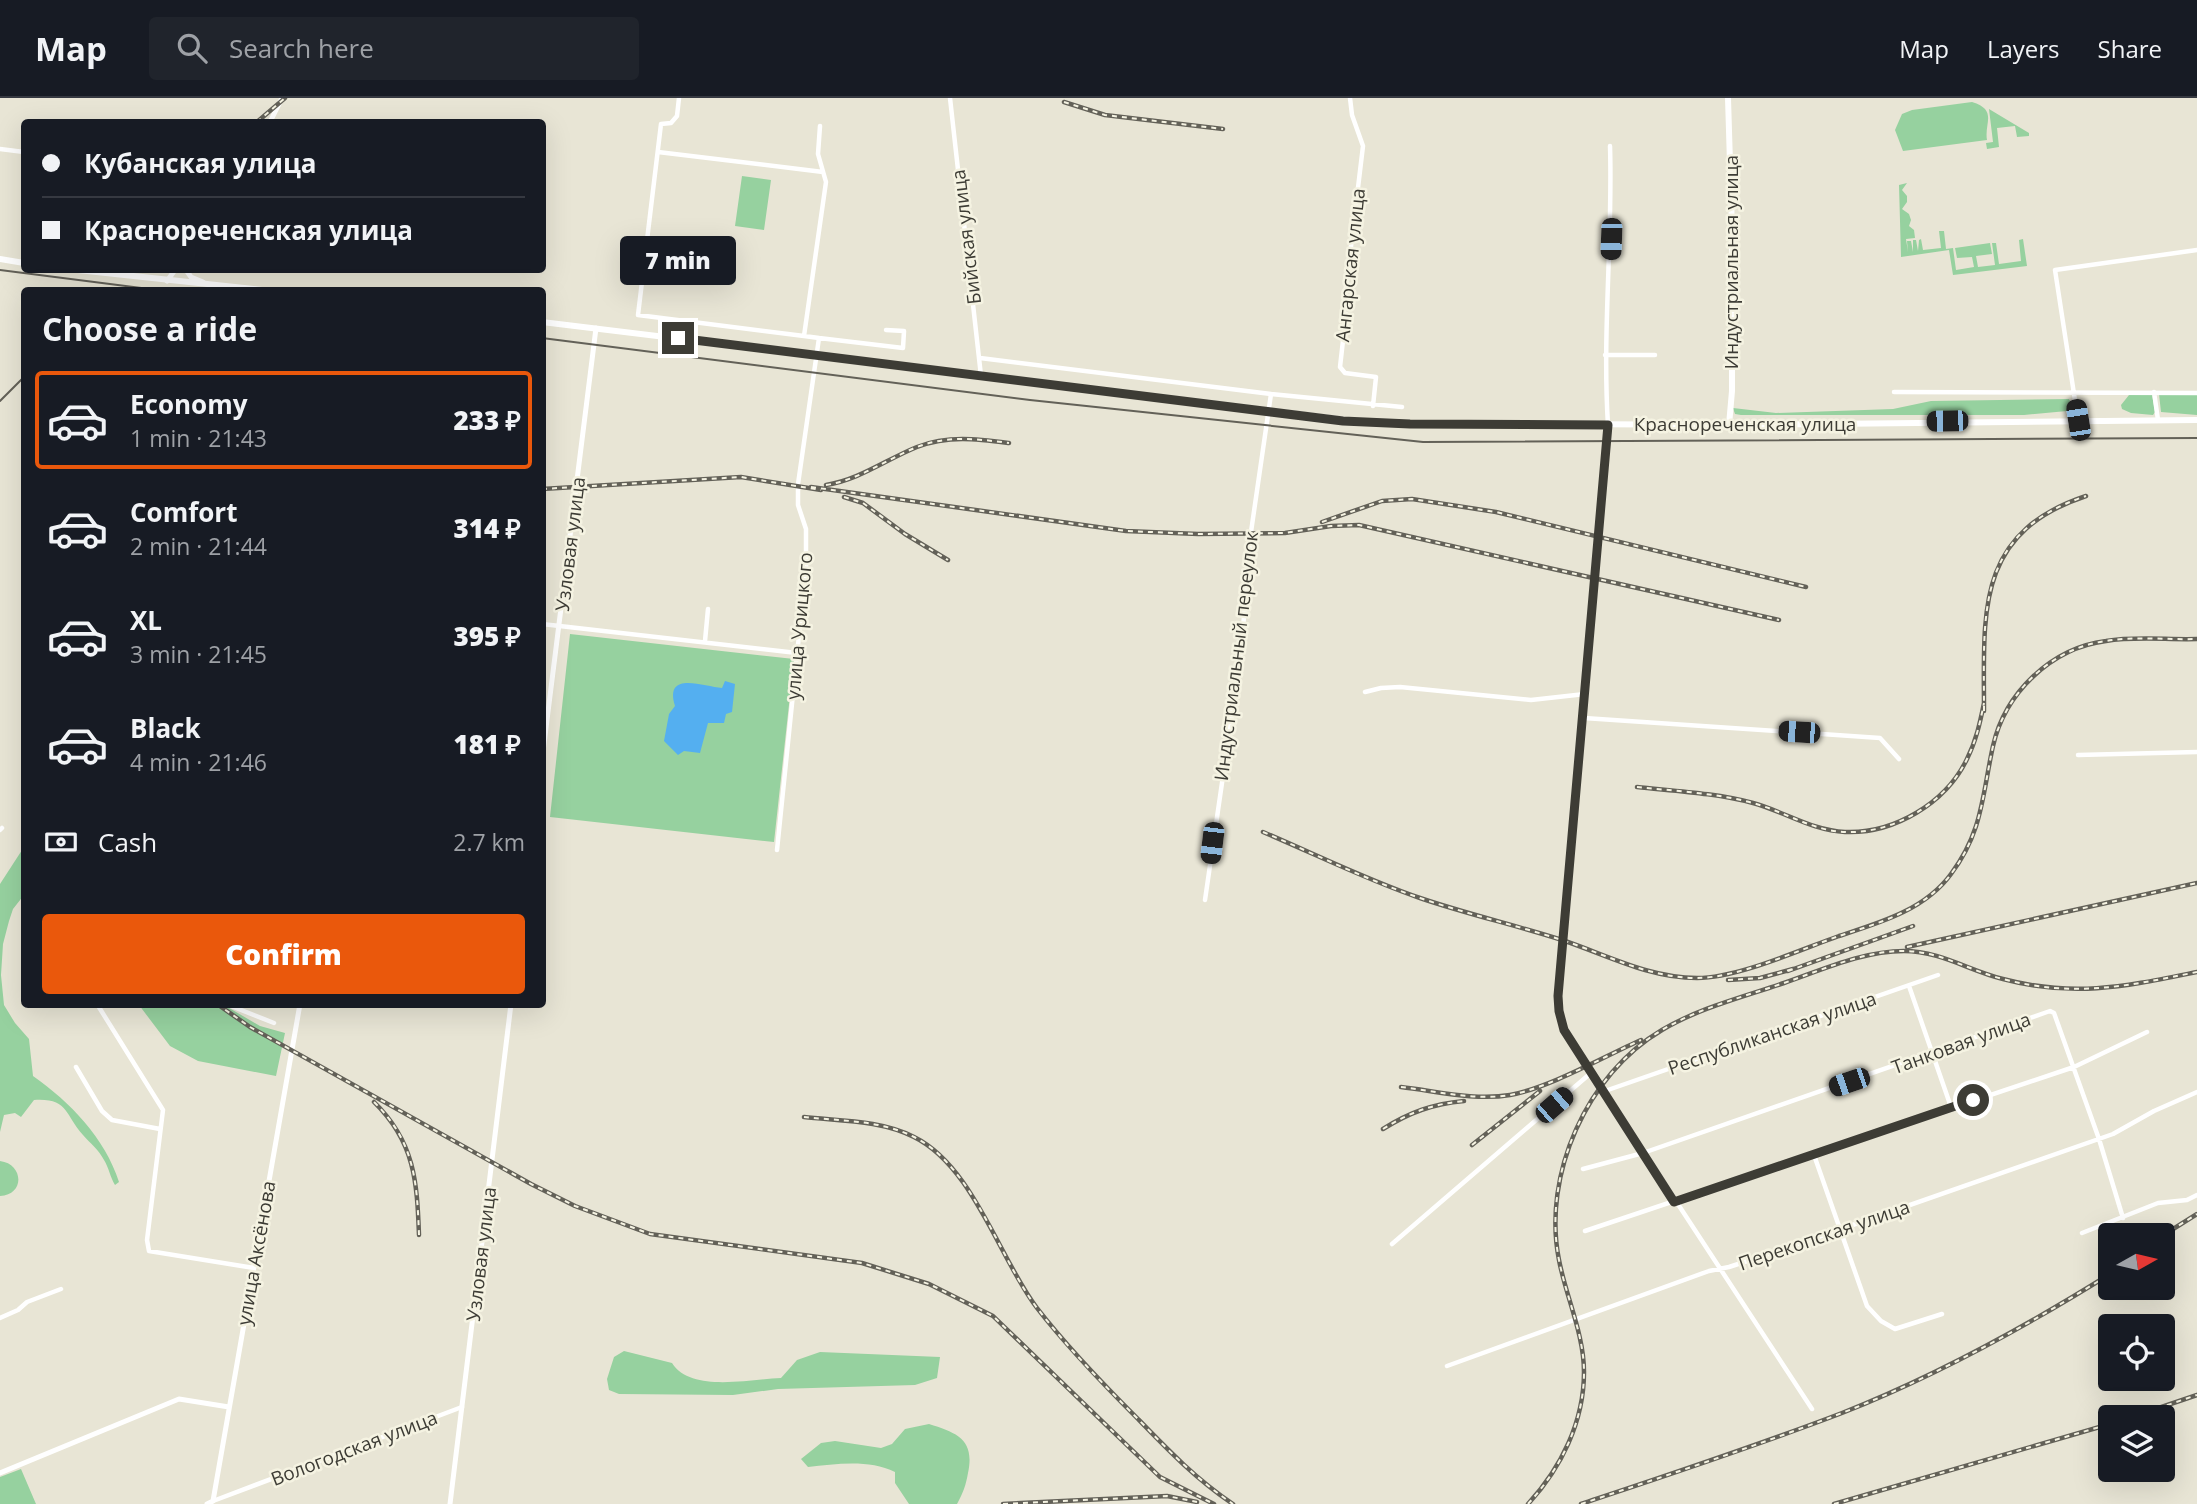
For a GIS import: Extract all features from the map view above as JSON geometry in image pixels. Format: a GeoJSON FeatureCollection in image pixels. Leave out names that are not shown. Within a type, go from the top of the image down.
{"type":"FeatureCollection","features":[{"type":"Feature","properties":{"kind":"main road","name":"Индустриальная улица"},"geometry":{"type":"LineString","coordinates":[[1728,98],[1732,229],[1732,391],[1729,425]]}},
{"type":"Feature","properties":{"kind":"main road"},"geometry":{"type":"LineString","coordinates":[[0,260],[21,263]]}},
{"type":"Feature","properties":{"kind":"main road"},"geometry":{"type":"LineString","coordinates":[[102,273],[224,287]]}},
{"type":"Feature","properties":{"kind":"main road","name":"Краснореченская улица"},"geometry":{"type":"LineString","coordinates":[[546,322],[1370,423],[1729,425],[2197,420]]}},
{"type":"Feature","properties":{"kind":"street"},"geometry":{"type":"LineString","coordinates":[[272,119],[282,98]]}},
{"type":"Feature","properties":{"kind":"street"},"geometry":{"type":"LineString","coordinates":[[679,98],[677,116],[671,123],[661,124],[638,316],[903,348],[904,331],[886,330]]}},
{"type":"Feature","properties":{"kind":"street","name":"Бийская улица"},"geometry":{"type":"LineString","coordinates":[[950,98],[981,377]]}},
{"type":"Feature","properties":{"kind":"street","name":"Ангарская улица"},"geometry":{"type":"LineString","coordinates":[[1350,98],[1352,115],[1363,146],[1343,313],[1346,314],[1340,367],[1345,373],[1376,377],[1373,406]]}},
{"type":"Feature","properties":{"kind":"street"},"geometry":{"type":"LineString","coordinates":[[804,337],[825,183],[818,154],[821,127]]}},
{"type":"Feature","properties":{"kind":"street"},"geometry":{"type":"LineString","coordinates":[[1611,146],[1612,216],[1605,355],[1608,425],[1558,996],[1560,1021],[1674,1202],[1812,1409]]}},
{"type":"Feature","properties":{"kind":"street"},"geometry":{"type":"LineString","coordinates":[[0,149],[21,152]]}},
{"type":"Feature","properties":{"kind":"street"},"geometry":{"type":"LineString","coordinates":[[658,152],[822,172]]}},
{"type":"Feature","properties":{"kind":"street"},"geometry":{"type":"LineString","coordinates":[[2078,420],[2055,270],[2197,250]]}},
{"type":"Feature","properties":{"kind":"street"},"geometry":{"type":"LineString","coordinates":[[167,281],[173,273]]}},
{"type":"Feature","properties":{"kind":"street"},"geometry":{"type":"LineString","coordinates":[[188,273],[191,277],[212,286]]}},
{"type":"Feature","properties":{"kind":"street","name":"Узловая улица"},"geometry":{"type":"LineString","coordinates":[[546,730],[596,328]]}},
{"type":"Feature","properties":{"kind":"street","name":"улица Урицкого"},"geometry":{"type":"LineString","coordinates":[[778,850],[806,542],[806,529],[798,505],[798,485],[819,338]]}},
{"type":"Feature","properties":{"kind":"street"},"geometry":{"type":"LineString","coordinates":[[1605,355],[1655,355]]}},
{"type":"Feature","properties":{"kind":"street"},"geometry":{"type":"LineString","coordinates":[[980,358],[1373,406],[1402,407]]}},
{"type":"Feature","properties":{"kind":"street"},"geometry":{"type":"LineString","coordinates":[[1894,392],[2197,393]]}},
{"type":"Feature","properties":{"kind":"street"},"geometry":{"type":"LineString","coordinates":[[2154,392],[2158,420]]}},
{"type":"Feature","properties":{"kind":"street","name":"Индустриальный переулок"},"geometry":{"type":"LineString","coordinates":[[1205,900],[1241,652],[1251,532],[1271,394]]}},
{"type":"Feature","properties":{"kind":"street"},"geometry":{"type":"LineString","coordinates":[[705,640],[708,609]]}},
{"type":"Feature","properties":{"kind":"street"},"geometry":{"type":"LineString","coordinates":[[546,624],[705,640],[797,653]]}},
{"type":"Feature","properties":{"kind":"street"},"geometry":{"type":"LineString","coordinates":[[1366,692],[1400,687],[1531,700],[1585,694]]}},
{"type":"Feature","properties":{"kind":"street"},"geometry":{"type":"LineString","coordinates":[[1584,718],[1880,738],[1899,759]]}},
{"type":"Feature","properties":{"kind":"street"},"geometry":{"type":"LineString","coordinates":[[2078,755],[2197,752]]}},
{"type":"Feature","properties":{"kind":"street","name":"Республиканская улица"},"geometry":{"type":"LineString","coordinates":[[1605,1091],[1938,975]]}},
{"type":"Feature","properties":{"kind":"street"},"geometry":{"type":"LineString","coordinates":[[1909,986],[1951,1108]]}},
{"type":"Feature","properties":{"kind":"street"},"geometry":{"type":"LineString","coordinates":[[99,1008],[163,1111],[147,1240],[149,1251],[254,1268]]}},
{"type":"Feature","properties":{"kind":"street"},"geometry":{"type":"LineString","coordinates":[[236,1008],[274,1023]]}},
{"type":"Feature","properties":{"kind":"street","name":"улица Аксёнова"},"geometry":{"type":"LineString","coordinates":[[210,1503],[299,1008]]}},
{"type":"Feature","properties":{"kind":"street","name":"Узловая улица"},"geometry":{"type":"LineString","coordinates":[[450,1504],[511,1008]]}},
{"type":"Feature","properties":{"kind":"street","name":"Танковая улица"},"geometry":{"type":"LineString","coordinates":[[1583,1169],[1643,1153],[2050,1011],[2054,1013],[2074,1067],[2123,1218]]}},
{"type":"Feature","properties":{"kind":"street"},"geometry":{"type":"LineString","coordinates":[[1586,1231],[2074,1067],[2147,1032]]}},
{"type":"Feature","properties":{"kind":"street"},"geometry":{"type":"LineString","coordinates":[[76,1067],[102,1111],[112,1120],[160,1129]]}},
{"type":"Feature","properties":{"kind":"street"},"geometry":{"type":"LineString","coordinates":[[1392,1244],[1592,1072]]}},
{"type":"Feature","properties":{"kind":"street","name":"Перекопская улица"},"geometry":{"type":"LineString","coordinates":[[1447,1366],[1718,1269],[1729,1268],[1839,1231],[2099,1139],[2197,1092]]}},
{"type":"Feature","properties":{"kind":"street"},"geometry":{"type":"LineString","coordinates":[[1814,1156],[1863,1301],[1876,1317],[1895,1329],[1942,1314]]}},
{"type":"Feature","properties":{"kind":"street"},"geometry":{"type":"LineString","coordinates":[[2082,1233],[2158,1203],[2187,1200],[2197,1195]]}},
{"type":"Feature","properties":{"kind":"street"},"geometry":{"type":"LineString","coordinates":[[0,1318],[18,1310],[27,1302],[61,1289]]}},
{"type":"Feature","properties":{"kind":"street"},"geometry":{"type":"LineString","coordinates":[[0,1474],[179,1399],[229,1407]]}},
{"type":"Feature","properties":{"kind":"street","name":"Вологодская улица"},"geometry":{"type":"LineString","coordinates":[[210,1503],[462,1407]]}},
{"type":"Feature","properties":{"kind":"green space"},"geometry":{"type":"Polygon","coordinates":[[[1972,102],[1980,105],[1987,113],[1987,140],[1903,151],[1895,130],[1902,114],[1912,110],[1972,102]]]}},
{"type":"Feature","properties":{"kind":"green space"},"geometry":{"type":"Polygon","coordinates":[[[1989,109],[2029,133],[2029,136],[2017,137],[2015,126],[1997,128],[1999,147],[1987,149],[1986,143],[1993,142],[1989,109]]]}},
{"type":"Feature","properties":{"kind":"green space"},"geometry":{"type":"Polygon","coordinates":[[[742,176],[771,180],[764,230],[735,226],[742,176]]]}},
{"type":"Feature","properties":{"kind":"green space"},"geometry":{"type":"Polygon","coordinates":[[[1907,183],[1902,190],[1907,196],[1907,202],[1902,209],[1909,214],[1909,226],[1914,230],[1915,238],[1906,239],[1908,252],[1907,241],[1911,241],[1913,252],[1913,240],[1916,240],[1918,251],[1921,239],[1923,250],[1941,248],[1939,231],[1944,231],[1946,249],[1953,248],[1956,270],[1974,267],[1972,257],[1957,258],[1955,248],[1990,243],[1992,254],[1976,256],[1978,267],[1995,265],[1992,243],[1996,243],[1999,264],[2021,261],[2019,240],[2023,239],[2027,266],[1953,275],[1949,250],[1901,257],[1899,185],[1907,183]]]}},
{"type":"Feature","properties":{"kind":"green space"},"geometry":{"type":"Polygon","coordinates":[[[2197,393],[2197,415],[2161,412],[2159,394],[2197,393]]]}},
{"type":"Feature","properties":{"kind":"green space"},"geometry":{"type":"Polygon","coordinates":[[[2152,394],[2155,412],[2153,415],[2131,413],[2122,409],[2121,405],[2129,395],[2152,394]]]}},
{"type":"Feature","properties":{"kind":"green space"},"geometry":{"type":"Polygon","coordinates":[[[2069,399],[2072,405],[2067,411],[2024,415],[1741,415],[1735,414],[1733,408],[1776,413],[1893,409],[1931,401],[2069,399]]]}},
{"type":"Feature","properties":{"kind":"green space"},"geometry":{"type":"Polygon","coordinates":[[[570,634],[794,659],[774,842],[550,817],[570,634]]]}},
{"type":"Feature","properties":{"kind":"green space"},"geometry":{"type":"Polygon","coordinates":[[[21,852],[21,899],[13,909],[3,944],[1,975],[4,1005],[29,1039],[33,1076],[60,1097],[85,1122],[113,1166],[119,1182],[115,1185],[100,1153],[64,1109],[54,1102],[34,1100],[21,1117],[15,1113],[4,1115],[0,1132],[0,884],[21,852]]]}},
{"type":"Feature","properties":{"kind":"green space"},"geometry":{"type":"Polygon","coordinates":[[[141,1008],[229,1008],[260,1026],[285,1033],[276,1076],[198,1061],[170,1046],[141,1008]]]}},
{"type":"Feature","properties":{"kind":"green space"},"geometry":{"type":"Polygon","coordinates":[[[0,1161],[14,1168],[18,1179],[14,1191],[0,1196],[0,1161]]]}},
{"type":"Feature","properties":{"kind":"green space"},"geometry":{"type":"Polygon","coordinates":[[[624,1351],[672,1363],[693,1378],[722,1382],[781,1378],[797,1360],[820,1352],[940,1357],[937,1378],[915,1385],[778,1389],[733,1395],[619,1394],[609,1390],[607,1379],[614,1357],[624,1351]]]}},
{"type":"Feature","properties":{"kind":"green space"},"geometry":{"type":"Polygon","coordinates":[[[929,1424],[956,1435],[966,1445],[969,1453],[968,1473],[957,1504],[909,1504],[895,1483],[895,1472],[885,1468],[852,1464],[808,1467],[801,1459],[821,1443],[835,1441],[881,1448],[892,1444],[905,1429],[929,1424]]]}},
{"type":"Feature","properties":{"kind":"green space"},"geometry":{"type":"Polygon","coordinates":[[[21,1469],[36,1504],[0,1504],[0,1477],[21,1469]]]}},
{"type":"Feature","properties":{"kind":"water"},"geometry":{"type":"Polygon","coordinates":[[[725,681],[735,684],[732,712],[726,714],[724,723],[708,723],[700,753],[684,751],[678,755],[664,741],[669,714],[675,706],[675,688],[688,683],[722,688],[725,681]]]}},
{"type":"Feature","properties":{"kind":"tram line"},"geometry":{"type":"LineString","coordinates":[[0,270],[21,273]]}},
{"type":"Feature","properties":{"kind":"tram line"},"geometry":{"type":"LineString","coordinates":[[24,273],[133,287]]}},
{"type":"Feature","properties":{"kind":"tram line"},"geometry":{"type":"LineString","coordinates":[[546,339],[1030,400],[1423,442],[2197,438]]}},
{"type":"Feature","properties":{"kind":"tram line"},"geometry":{"type":"LineString","coordinates":[[0,401],[21,380]]}},
{"type":"Feature","properties":{"kind":"railway"},"geometry":{"type":"LineString","coordinates":[[260,119],[285,98]]}},
{"type":"Feature","properties":{"kind":"railway"},"geometry":{"type":"LineString","coordinates":[[1064,102],[1105,115],[1223,129]]}},
{"type":"Feature","properties":{"kind":"railway"},"geometry":{"type":"LineString","coordinates":[[826,485],[850,479],[929,443],[963,439],[1009,443]]}},
{"type":"Feature","properties":{"kind":"railway"},"geometry":{"type":"LineString","coordinates":[[546,489],[741,477],[821,490]]}},
{"type":"Feature","properties":{"kind":"railway"},"geometry":{"type":"LineString","coordinates":[[811,487],[1126,531],[1285,533],[1359,525],[1779,620]]}},
{"type":"Feature","properties":{"kind":"railway"},"geometry":{"type":"LineString","coordinates":[[1984,711],[1987,609],[1993,580],[2005,554],[2023,531],[2050,512],[2086,496]]}},
{"type":"Feature","properties":{"kind":"railway"},"geometry":{"type":"LineString","coordinates":[[844,497],[863,503],[905,534],[948,560]]}},
{"type":"Feature","properties":{"kind":"railway"},"geometry":{"type":"LineString","coordinates":[[1322,522],[1382,501],[1412,499],[1496,512],[1806,587]]}},
{"type":"Feature","properties":{"kind":"railway"},"geometry":{"type":"LineString","coordinates":[[1263,832],[1400,891],[1562,940],[1628,965],[1679,977],[1713,977],[1768,962],[1900,914],[1928,897],[1940,886],[1951,874],[1970,843],[1993,746],[2008,708],[2033,676],[2049,663],[2086,645],[2106,641],[2140,638],[2197,639]]}},
{"type":"Feature","properties":{"kind":"railway"},"geometry":{"type":"LineString","coordinates":[[1637,787],[1739,800],[1833,831],[1882,828],[1916,813],[1932,802],[1958,775],[1970,752],[1984,703]]}},
{"type":"Feature","properties":{"kind":"railway"},"geometry":{"type":"LineString","coordinates":[[1907,947],[2197,883]]}},
{"type":"Feature","properties":{"kind":"railway"},"geometry":{"type":"LineString","coordinates":[[1788,971],[1913,926]]}},
{"type":"Feature","properties":{"kind":"railway"},"geometry":{"type":"LineString","coordinates":[[1528,1504],[1560,1460],[1575,1426],[1583,1391],[1581,1344],[1562,1274],[1555,1228],[1557,1194],[1564,1161],[1592,1100],[1612,1073],[1635,1049],[1676,1022],[1706,1009],[1873,954],[1904,951],[1930,954],[1991,976],[2054,988],[2101,988],[2197,972]]}},
{"type":"Feature","properties":{"kind":"railway"},"geometry":{"type":"LineString","coordinates":[[1728,980],[1760,978],[1793,969]]}},
{"type":"Feature","properties":{"kind":"railway"},"geometry":{"type":"LineString","coordinates":[[223,1008],[250,1027],[575,1206],[650,1234],[862,1263],[929,1284],[993,1316],[1160,1477],[1214,1504]]}},
{"type":"Feature","properties":{"kind":"railway"},"geometry":{"type":"LineString","coordinates":[[1401,1087],[1469,1096],[1510,1095],[1559,1079],[1641,1040]]}},
{"type":"Feature","properties":{"kind":"railway"},"geometry":{"type":"LineString","coordinates":[[1472,1145],[1540,1091]]}},
{"type":"Feature","properties":{"kind":"railway"},"geometry":{"type":"LineString","coordinates":[[1383,1129],[1422,1110],[1464,1101]]}},
{"type":"Feature","properties":{"kind":"railway"},"geometry":{"type":"LineString","coordinates":[[374,1102],[388,1117],[406,1148],[415,1180],[419,1235]]}},
{"type":"Feature","properties":{"kind":"railway"},"geometry":{"type":"LineString","coordinates":[[804,1117],[888,1127],[914,1137],[935,1151],[969,1191],[1023,1287],[1061,1337],[1172,1453],[1207,1485],[1233,1504]]}},
{"type":"Feature","properties":{"kind":"railway"},"geometry":{"type":"LineString","coordinates":[[2175,1228],[2197,1214]]}},
{"type":"Feature","properties":{"kind":"railway"},"geometry":{"type":"LineString","coordinates":[[1581,1504],[1777,1437],[1877,1399],[1979,1350],[2098,1281]]}},
{"type":"Feature","properties":{"kind":"railway"},"geometry":{"type":"LineString","coordinates":[[2167,1405],[2197,1395]]}},
{"type":"Feature","properties":{"kind":"railway"},"geometry":{"type":"LineString","coordinates":[[1834,1504],[2098,1427]]}},
{"type":"Feature","properties":{"kind":"railway"},"geometry":{"type":"LineString","coordinates":[[1003,1504],[1167,1496],[1197,1502]]}},
{"type":"Feature","properties":{"kind":"route"},"geometry":{"type":"LineString","coordinates":[[678,338],[1343,421],[1608,425],[1558,996],[1560,1021],[1564,1030],[1674,1202],[1973,1100]]}}]}
